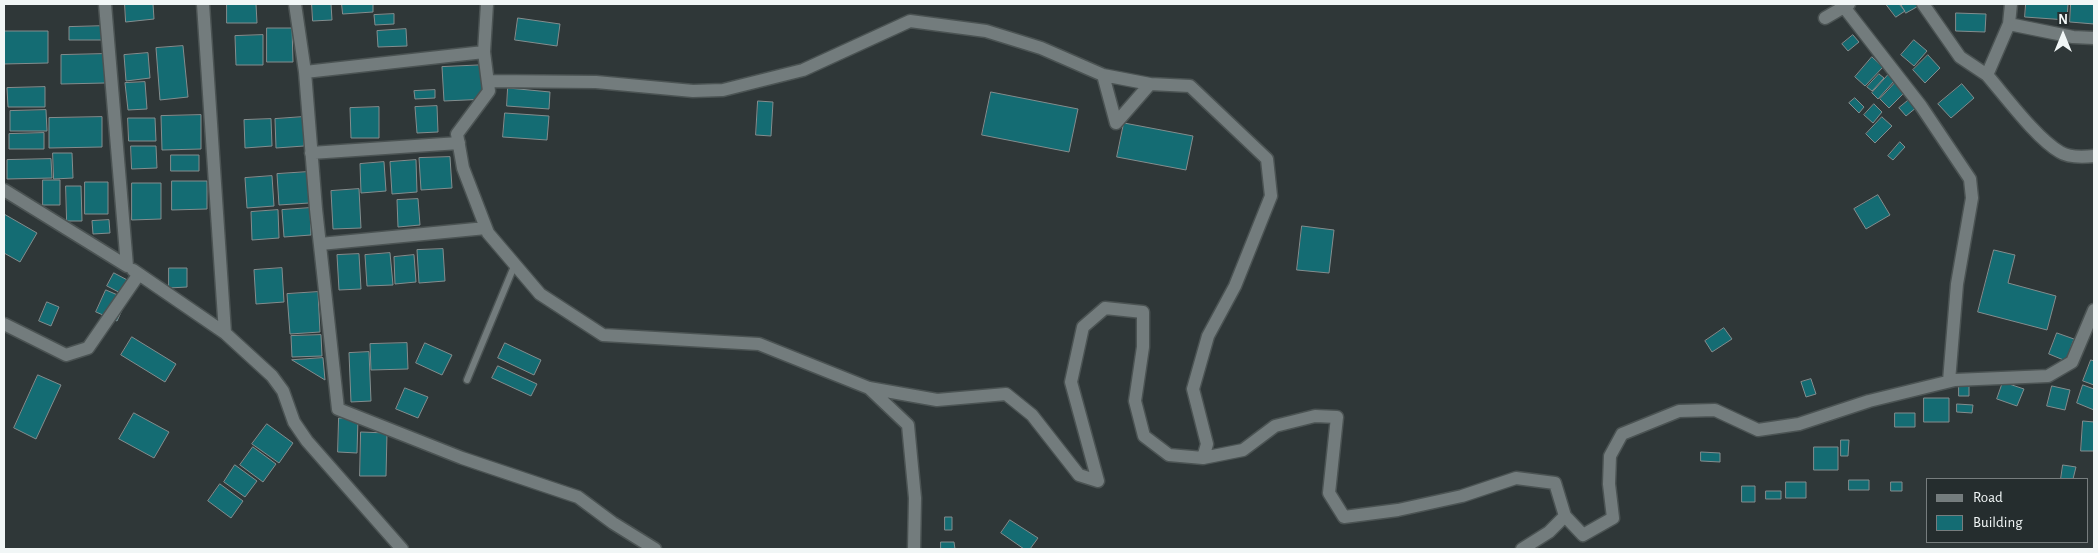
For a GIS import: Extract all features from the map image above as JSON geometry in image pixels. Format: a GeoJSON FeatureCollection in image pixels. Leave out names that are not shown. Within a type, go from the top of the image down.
{"type":"FeatureCollection","features":[{"type":"Feature","properties":{"kind":"street"},"geometry":{"type":"LineString","coordinates":[[105,4],[127,266]]}},
{"type":"Feature","properties":{"kind":"street"},"geometry":{"type":"LineString","coordinates":[[203,4],[225,333]]}},
{"type":"Feature","properties":{"kind":"street"},"geometry":{"type":"LineString","coordinates":[[296,4],[305,72],[320,244],[338,408],[462,458],[578,497],[612,523],[655,549]]}},
{"type":"Feature","properties":{"kind":"street"},"geometry":{"type":"LineString","coordinates":[[487,4],[484,52],[489,91],[457,134],[463,168],[486,228],[540,294],[603,334],[759,344],[869,388],[937,400],[1006,394],[1032,415],[1079,475],[1098,481],[1072,382],[1084,327],[1106,308],[1143,312],[1143,347],[1135,401],[1144,436],[1169,455],[1203,458],[1243,450],[1274,426],[1315,416],[1337,417],[1329,493],[1344,517],[1398,510],[1462,496],[1516,478],[1556,483],[1565,516],[1583,536],[1614,518],[1609,484],[1610,456],[1622,434],[1679,411],[1715,410],[1758,430],[1799,424],[1869,401],[1948,381],[2048,376],[2072,362],[2094,310]]}},
{"type":"Feature","properties":{"kind":"street"},"geometry":{"type":"LineString","coordinates":[[1923,4],[1960,57],[1988,76],[2029,125],[2060,153],[2082,157],[2094,156]]}},
{"type":"Feature","properties":{"kind":"street"},"geometry":{"type":"LineString","coordinates":[[1988,76],[2009,24],[2011,4]]}},
{"type":"Feature","properties":{"kind":"street"},"geometry":{"type":"LineString","coordinates":[[1825,18],[1847,5],[1921,106],[1970,179],[1972,198],[1957,284],[1948,381]]}},
{"type":"Feature","properties":{"kind":"street"},"geometry":{"type":"LineString","coordinates":[[489,81],[596,82],[693,91],[723,90],[803,70],[910,21],[986,31],[1041,48],[1103,76],[1150,84],[1190,86],[1267,159],[1271,196],[1235,286],[1208,336],[1193,389],[1207,444],[1203,458]]}},
{"type":"Feature","properties":{"kind":"street"},"geometry":{"type":"LineString","coordinates":[[2009,24],[2073,37],[2094,38]]}},
{"type":"Feature","properties":{"kind":"street"},"geometry":{"type":"LineString","coordinates":[[305,72],[484,52]]}},
{"type":"Feature","properties":{"kind":"street"},"geometry":{"type":"LineString","coordinates":[[1103,76],[1116,124],[1150,84]]}},
{"type":"Feature","properties":{"kind":"street"},"geometry":{"type":"LineString","coordinates":[[312,153],[459,143]]}},
{"type":"Feature","properties":{"kind":"street"},"geometry":{"type":"LineString","coordinates":[[4,190],[127,266],[225,333],[272,376],[283,392],[294,422],[307,441],[402,549]]}},
{"type":"Feature","properties":{"kind":"street"},"geometry":{"type":"LineString","coordinates":[[320,244],[486,228]]}},
{"type":"Feature","properties":{"kind":"street"},"geometry":{"type":"LineString","coordinates":[[4,324],[66,355],[88,348],[139,274]]}},
{"type":"Feature","properties":{"kind":"street"},"geometry":{"type":"LineString","coordinates":[[869,388],[908,425],[915,498],[914,549]]}},
{"type":"Feature","properties":{"kind":"street"},"geometry":{"type":"LineString","coordinates":[[1522,549],[1549,532],[1565,516]]}},
{"type":"Feature","properties":{"kind":"lane"},"geometry":{"type":"LineString","coordinates":[[467,380],[514,264]]}},
{"type":"Feature","properties":{"kind":"building"},"geometry":{"type":"Polygon","coordinates":[[[125,4],[153,4],[154,19],[126,22],[125,4]]]}},
{"type":"Feature","properties":{"kind":"building"},"geometry":{"type":"Polygon","coordinates":[[[227,4],[256,4],[257,23],[227,23],[227,4]]]}},
{"type":"Feature","properties":{"kind":"building"},"geometry":{"type":"Polygon","coordinates":[[[312,4],[331,4],[332,20],[313,21],[312,4]]]}},
{"type":"Feature","properties":{"kind":"building"},"geometry":{"type":"Polygon","coordinates":[[[342,4],[373,4],[373,12],[343,14],[342,4]]]}},
{"type":"Feature","properties":{"kind":"building"},"geometry":{"type":"Polygon","coordinates":[[[1886,4],[1899,4],[1905,11],[1896,17],[1886,4]]]}},
{"type":"Feature","properties":{"kind":"building"},"geometry":{"type":"Polygon","coordinates":[[[1901,4],[1922,4],[1906,13],[1901,4]]]}},
{"type":"Feature","properties":{"kind":"building"},"geometry":{"type":"Polygon","coordinates":[[[2026,4],[2068,4],[2067,20],[2025,17],[2026,4]]]}},
{"type":"Feature","properties":{"kind":"building"},"geometry":{"type":"Polygon","coordinates":[[[2071,4],[2094,4],[2094,24],[2070,22],[2071,4]]]}},
{"type":"Feature","properties":{"kind":"building"},"geometry":{"type":"Polygon","coordinates":[[[1956,13],[1986,14],[1985,32],[1956,31],[1956,13]]]}},
{"type":"Feature","properties":{"kind":"building"},"geometry":{"type":"Polygon","coordinates":[[[394,14],[394,24],[375,25],[374,15],[394,14]]]}},
{"type":"Feature","properties":{"kind":"building"},"geometry":{"type":"Polygon","coordinates":[[[518,18],[560,24],[557,46],[515,40],[518,18]]]}},
{"type":"Feature","properties":{"kind":"building"},"geometry":{"type":"Polygon","coordinates":[[[106,26],[106,40],[69,40],[69,27],[106,26]]]}},
{"type":"Feature","properties":{"kind":"building"},"geometry":{"type":"Polygon","coordinates":[[[267,28],[292,28],[293,62],[267,62],[267,28]]]}},
{"type":"Feature","properties":{"kind":"building"},"geometry":{"type":"Polygon","coordinates":[[[406,29],[407,46],[378,47],[377,31],[406,29]]]}},
{"type":"Feature","properties":{"kind":"building"},"geometry":{"type":"Polygon","coordinates":[[[4,31],[48,31],[48,63],[4,64],[4,31]]]}},
{"type":"Feature","properties":{"kind":"building"},"geometry":{"type":"Polygon","coordinates":[[[263,35],[263,65],[236,65],[235,36],[263,35]]]}},
{"type":"Feature","properties":{"kind":"building"},"geometry":{"type":"Polygon","coordinates":[[[1853,35],[1859,42],[1848,51],[1842,44],[1853,35]]]}},
{"type":"Feature","properties":{"kind":"building"},"geometry":{"type":"Polygon","coordinates":[[[1914,40],[1927,51],[1914,66],[1901,55],[1914,40]]]}},
{"type":"Feature","properties":{"kind":"building"},"geometry":{"type":"Polygon","coordinates":[[[183,46],[188,97],[160,100],[156,48],[183,46]]]}},
{"type":"Feature","properties":{"kind":"building"},"geometry":{"type":"Polygon","coordinates":[[[148,53],[150,78],[126,81],[124,55],[148,53]]]}},
{"type":"Feature","properties":{"kind":"building"},"geometry":{"type":"Polygon","coordinates":[[[104,54],[105,83],[61,84],[61,55],[104,54]]]}},
{"type":"Feature","properties":{"kind":"building"},"geometry":{"type":"Polygon","coordinates":[[[1928,55],[1940,68],[1925,83],[1913,70],[1928,55]]]}},
{"type":"Feature","properties":{"kind":"building"},"geometry":{"type":"Polygon","coordinates":[[[1872,57],[1883,67],[1865,86],[1855,77],[1872,57]]]}},
{"type":"Feature","properties":{"kind":"building"},"geometry":{"type":"Polygon","coordinates":[[[487,65],[488,99],[444,101],[442,67],[487,65]]]}},
{"type":"Feature","properties":{"kind":"building"},"geometry":{"type":"Polygon","coordinates":[[[1879,74],[1884,78],[1872,91],[1867,87],[1879,74]]]}},
{"type":"Feature","properties":{"kind":"building"},"geometry":{"type":"Polygon","coordinates":[[[1889,74],[1895,80],[1878,99],[1872,93],[1889,74]]]}},
{"type":"Feature","properties":{"kind":"building"},"geometry":{"type":"Polygon","coordinates":[[[145,82],[147,109],[128,110],[125,83],[145,82]]]}},
{"type":"Feature","properties":{"kind":"building"},"geometry":{"type":"Polygon","coordinates":[[[1895,83],[1904,93],[1889,108],[1880,99],[1895,83]]]}},
{"type":"Feature","properties":{"kind":"building"},"geometry":{"type":"Polygon","coordinates":[[[1962,84],[1974,98],[1951,118],[1938,104],[1962,84]]]}},
{"type":"Feature","properties":{"kind":"building"},"geometry":{"type":"Polygon","coordinates":[[[45,87],[45,107],[8,107],[7,88],[45,87]]]}},
{"type":"Feature","properties":{"kind":"building"},"geometry":{"type":"Polygon","coordinates":[[[508,88],[550,92],[549,109],[507,106],[508,88]]]}},
{"type":"Feature","properties":{"kind":"building"},"geometry":{"type":"Polygon","coordinates":[[[435,90],[435,98],[415,99],[414,91],[435,90]]]}},
{"type":"Feature","properties":{"kind":"building"},"geometry":{"type":"Polygon","coordinates":[[[991,92],[1078,109],[1069,152],[982,135],[991,92]]]}},
{"type":"Feature","properties":{"kind":"building"},"geometry":{"type":"Polygon","coordinates":[[[1855,98],[1864,107],[1859,113],[1849,103],[1855,98]]]}},
{"type":"Feature","properties":{"kind":"building"},"geometry":{"type":"Polygon","coordinates":[[[1910,99],[1917,107],[1906,116],[1899,108],[1910,99]]]}},
{"type":"Feature","properties":{"kind":"building"},"geometry":{"type":"Polygon","coordinates":[[[758,101],[773,102],[771,136],[756,135],[758,101]]]}},
{"type":"Feature","properties":{"kind":"building"},"geometry":{"type":"Polygon","coordinates":[[[1874,104],[1882,112],[1873,123],[1864,115],[1874,104]]]}},
{"type":"Feature","properties":{"kind":"building"},"geometry":{"type":"Polygon","coordinates":[[[437,106],[438,132],[417,133],[415,107],[437,106]]]}},
{"type":"Feature","properties":{"kind":"building"},"geometry":{"type":"Polygon","coordinates":[[[379,107],[379,138],[351,138],[350,108],[379,107]]]}},
{"type":"Feature","properties":{"kind":"building"},"geometry":{"type":"Polygon","coordinates":[[[46,110],[47,131],[10,131],[10,111],[46,110]]]}},
{"type":"Feature","properties":{"kind":"building"},"geometry":{"type":"Polygon","coordinates":[[[505,113],[549,116],[547,140],[503,137],[505,113]]]}},
{"type":"Feature","properties":{"kind":"building"},"geometry":{"type":"Polygon","coordinates":[[[201,115],[201,149],[162,150],[161,116],[201,115]]]}},
{"type":"Feature","properties":{"kind":"building"},"geometry":{"type":"Polygon","coordinates":[[[102,117],[102,147],[49,148],[49,118],[102,117]]]}},
{"type":"Feature","properties":{"kind":"building"},"geometry":{"type":"Polygon","coordinates":[[[303,117],[304,146],[276,148],[275,119],[303,117]]]}},
{"type":"Feature","properties":{"kind":"building"},"geometry":{"type":"Polygon","coordinates":[[[1882,117],[1892,126],[1875,143],[1866,134],[1882,117]]]}},
{"type":"Feature","properties":{"kind":"building"},"geometry":{"type":"Polygon","coordinates":[[[128,118],[155,118],[156,141],[129,141],[128,118]]]}},
{"type":"Feature","properties":{"kind":"building"},"geometry":{"type":"Polygon","coordinates":[[[271,119],[272,146],[245,148],[244,120],[271,119]]]}},
{"type":"Feature","properties":{"kind":"building"},"geometry":{"type":"Polygon","coordinates":[[[1124,123],[1193,136],[1186,170],[1117,157],[1124,123]]]}},
{"type":"Feature","properties":{"kind":"building"},"geometry":{"type":"Polygon","coordinates":[[[44,133],[44,149],[9,149],[9,134],[44,133]]]}},
{"type":"Feature","properties":{"kind":"building"},"geometry":{"type":"Polygon","coordinates":[[[1900,142],[1905,147],[1893,160],[1888,156],[1900,142]]]}},
{"type":"Feature","properties":{"kind":"building"},"geometry":{"type":"Polygon","coordinates":[[[131,146],[156,146],[157,168],[132,169],[131,146]]]}},
{"type":"Feature","properties":{"kind":"building"},"geometry":{"type":"Polygon","coordinates":[[[53,153],[72,153],[73,178],[54,179],[53,153]]]}},
{"type":"Feature","properties":{"kind":"building"},"geometry":{"type":"Polygon","coordinates":[[[171,155],[199,155],[199,171],[171,171],[171,155]]]}},
{"type":"Feature","properties":{"kind":"building"},"geometry":{"type":"Polygon","coordinates":[[[450,157],[452,188],[421,190],[419,158],[450,157]]]}},
{"type":"Feature","properties":{"kind":"building"},"geometry":{"type":"Polygon","coordinates":[[[51,159],[52,178],[7,179],[7,160],[51,159]]]}},
{"type":"Feature","properties":{"kind":"building"},"geometry":{"type":"Polygon","coordinates":[[[416,160],[417,192],[392,194],[390,162],[416,160]]]}},
{"type":"Feature","properties":{"kind":"building"},"geometry":{"type":"Polygon","coordinates":[[[384,162],[386,191],[361,193],[360,164],[384,162]]]}},
{"type":"Feature","properties":{"kind":"building"},"geometry":{"type":"Polygon","coordinates":[[[308,172],[309,203],[279,205],[277,174],[308,172]]]}},
{"type":"Feature","properties":{"kind":"building"},"geometry":{"type":"Polygon","coordinates":[[[272,176],[274,206],[247,208],[245,178],[272,176]]]}},
{"type":"Feature","properties":{"kind":"building"},"geometry":{"type":"Polygon","coordinates":[[[43,180],[60,180],[60,205],[43,205],[43,180]]]}},
{"type":"Feature","properties":{"kind":"building"},"geometry":{"type":"Polygon","coordinates":[[[172,181],[207,181],[207,209],[172,210],[172,181]]]}},
{"type":"Feature","properties":{"kind":"building"},"geometry":{"type":"Polygon","coordinates":[[[85,182],[108,182],[108,214],[85,214],[85,182]]]}},
{"type":"Feature","properties":{"kind":"building"},"geometry":{"type":"Polygon","coordinates":[[[132,183],[161,183],[161,219],[132,220],[132,183]]]}},
{"type":"Feature","properties":{"kind":"building"},"geometry":{"type":"Polygon","coordinates":[[[66,186],[81,186],[82,221],[67,221],[66,186]]]}},
{"type":"Feature","properties":{"kind":"building"},"geometry":{"type":"Polygon","coordinates":[[[359,189],[361,228],[333,229],[331,191],[359,189]]]}},
{"type":"Feature","properties":{"kind":"building"},"geometry":{"type":"Polygon","coordinates":[[[1878,195],[1890,215],[1866,229],[1854,209],[1878,195]]]}},
{"type":"Feature","properties":{"kind":"building"},"geometry":{"type":"Polygon","coordinates":[[[418,199],[420,225],[398,227],[397,200],[418,199]]]}},
{"type":"Feature","properties":{"kind":"building"},"geometry":{"type":"Polygon","coordinates":[[[310,208],[311,235],[284,237],[282,210],[310,208]]]}},
{"type":"Feature","properties":{"kind":"building"},"geometry":{"type":"Polygon","coordinates":[[[278,210],[279,238],[252,240],[251,212],[278,210]]]}},
{"type":"Feature","properties":{"kind":"building"},"geometry":{"type":"Polygon","coordinates":[[[4,214],[37,233],[20,262],[4,253],[4,214]]]}},
{"type":"Feature","properties":{"kind":"building"},"geometry":{"type":"Polygon","coordinates":[[[109,220],[110,233],[93,234],[92,221],[109,220]]]}},
{"type":"Feature","properties":{"kind":"building"},"geometry":{"type":"Polygon","coordinates":[[[1302,226],[1334,230],[1329,273],[1297,270],[1302,226]]]}},
{"type":"Feature","properties":{"kind":"building"},"geometry":{"type":"Polygon","coordinates":[[[443,249],[445,281],[419,283],[417,250],[443,249]]]}},
{"type":"Feature","properties":{"kind":"building"},"geometry":{"type":"Polygon","coordinates":[[[1994,250],[2015,255],[2008,283],[2056,296],[2047,330],[1978,312],[1994,250]]]}},
{"type":"Feature","properties":{"kind":"building"},"geometry":{"type":"Polygon","coordinates":[[[390,253],[393,285],[367,286],[365,255],[390,253]]]}},
{"type":"Feature","properties":{"kind":"building"},"geometry":{"type":"Polygon","coordinates":[[[359,254],[361,289],[339,290],[337,255],[359,254]]]}},
{"type":"Feature","properties":{"kind":"building"},"geometry":{"type":"Polygon","coordinates":[[[414,255],[416,282],[395,284],[394,257],[414,255]]]}},
{"type":"Feature","properties":{"kind":"building"},"geometry":{"type":"Polygon","coordinates":[[[169,268],[187,268],[187,287],[169,288],[169,268]]]}},
{"type":"Feature","properties":{"kind":"building"},"geometry":{"type":"Polygon","coordinates":[[[282,268],[284,302],[256,304],[254,270],[282,268]]]}},
{"type":"Feature","properties":{"kind":"building"},"geometry":{"type":"Polygon","coordinates":[[[114,273],[135,284],[128,297],[107,286],[114,273]]]}},
{"type":"Feature","properties":{"kind":"building"},"geometry":{"type":"Polygon","coordinates":[[[106,290],[127,299],[117,321],[96,312],[106,290]]]}},
{"type":"Feature","properties":{"kind":"building"},"geometry":{"type":"Polygon","coordinates":[[[318,292],[320,332],[290,334],[287,294],[318,292]]]}},
{"type":"Feature","properties":{"kind":"building"},"geometry":{"type":"Polygon","coordinates":[[[47,302],[59,307],[51,326],[39,321],[47,302]]]}},
{"type":"Feature","properties":{"kind":"building"},"geometry":{"type":"Polygon","coordinates":[[[1724,328],[1732,339],[1712,352],[1705,341],[1724,328]]]}},
{"type":"Feature","properties":{"kind":"building"},"geometry":{"type":"Polygon","coordinates":[[[2057,333],[2074,339],[2066,361],[2049,354],[2057,333]]]}},
{"type":"Feature","properties":{"kind":"building"},"geometry":{"type":"Polygon","coordinates":[[[321,335],[322,356],[292,357],[291,336],[321,335]]]}},
{"type":"Feature","properties":{"kind":"building"},"geometry":{"type":"Polygon","coordinates":[[[132,337],[176,364],[165,382],[121,355],[132,337]]]}},
{"type":"Feature","properties":{"kind":"building"},"geometry":{"type":"Polygon","coordinates":[[[407,343],[408,369],[371,370],[370,344],[407,343]]]}},
{"type":"Feature","properties":{"kind":"building"},"geometry":{"type":"Polygon","coordinates":[[[425,343],[452,355],[442,375],[416,363],[425,343]]]}},
{"type":"Feature","properties":{"kind":"building"},"geometry":{"type":"Polygon","coordinates":[[[505,343],[541,360],[534,375],[498,358],[505,343]]]}},
{"type":"Feature","properties":{"kind":"building"},"geometry":{"type":"Polygon","coordinates":[[[369,352],[371,401],[351,402],[349,353],[369,352]]]}},
{"type":"Feature","properties":{"kind":"building"},"geometry":{"type":"Polygon","coordinates":[[[323,358],[325,380],[292,360],[323,358]]]}},
{"type":"Feature","properties":{"kind":"building"},"geometry":{"type":"Polygon","coordinates":[[[2091,360],[2094,361],[2094,385],[2083,381],[2091,360]]]}},
{"type":"Feature","properties":{"kind":"building"},"geometry":{"type":"Polygon","coordinates":[[[498,366],[537,384],[531,396],[492,378],[498,366]]]}},
{"type":"Feature","properties":{"kind":"building"},"geometry":{"type":"Polygon","coordinates":[[[38,375],[61,385],[36,439],[14,428],[38,375]]]}},
{"type":"Feature","properties":{"kind":"building"},"geometry":{"type":"Polygon","coordinates":[[[1811,379],[1816,394],[1806,397],[1801,382],[1811,379]]]}},
{"type":"Feature","properties":{"kind":"building"},"geometry":{"type":"Polygon","coordinates":[[[2003,382],[2024,389],[2017,406],[1997,399],[2003,382]]]}},
{"type":"Feature","properties":{"kind":"building"},"geometry":{"type":"Polygon","coordinates":[[[1959,384],[1969,384],[1969,396],[1959,396],[1959,384]]]}},
{"type":"Feature","properties":{"kind":"building"},"geometry":{"type":"Polygon","coordinates":[[[2083,385],[2094,389],[2094,410],[2077,403],[2083,385]]]}},
{"type":"Feature","properties":{"kind":"building"},"geometry":{"type":"Polygon","coordinates":[[[2052,386],[2070,390],[2065,410],[2047,406],[2052,386]]]}},
{"type":"Feature","properties":{"kind":"building"},"geometry":{"type":"Polygon","coordinates":[[[405,388],[428,397],[418,418],[396,409],[405,388]]]}},
{"type":"Feature","properties":{"kind":"building"},"geometry":{"type":"Polygon","coordinates":[[[1924,398],[1949,398],[1949,422],[1924,422],[1924,398]]]}},
{"type":"Feature","properties":{"kind":"building"},"geometry":{"type":"Polygon","coordinates":[[[1957,404],[1973,405],[1972,413],[1957,412],[1957,404]]]}},
{"type":"Feature","properties":{"kind":"building"},"geometry":{"type":"Polygon","coordinates":[[[134,413],[169,432],[154,458],[119,439],[134,413]]]}},
{"type":"Feature","properties":{"kind":"building"},"geometry":{"type":"Polygon","coordinates":[[[1895,413],[1915,413],[1915,427],[1895,427],[1895,413]]]}},
{"type":"Feature","properties":{"kind":"building"},"geometry":{"type":"Polygon","coordinates":[[[339,418],[358,418],[357,453],[338,452],[339,418]]]}},
{"type":"Feature","properties":{"kind":"building"},"geometry":{"type":"Polygon","coordinates":[[[2083,421],[2094,422],[2094,451],[2081,451],[2083,421]]]}},
{"type":"Feature","properties":{"kind":"building"},"geometry":{"type":"Polygon","coordinates":[[[267,424],[293,443],[279,463],[252,444],[267,424]]]}},
{"type":"Feature","properties":{"kind":"building"},"geometry":{"type":"Polygon","coordinates":[[[361,432],[387,433],[386,476],[360,476],[361,432]]]}},
{"type":"Feature","properties":{"kind":"building"},"geometry":{"type":"Polygon","coordinates":[[[1841,440],[1849,440],[1848,456],[1841,456],[1841,440]]]}},
{"type":"Feature","properties":{"kind":"building"},"geometry":{"type":"Polygon","coordinates":[[[253,447],[276,464],[263,482],[240,465],[253,447]]]}},
{"type":"Feature","properties":{"kind":"building"},"geometry":{"type":"Polygon","coordinates":[[[1814,447],[1838,447],[1838,470],[1814,470],[1814,447]]]}},
{"type":"Feature","properties":{"kind":"building"},"geometry":{"type":"Polygon","coordinates":[[[1701,452],[1720,453],[1720,462],[1701,461],[1701,452]]]}},
{"type":"Feature","properties":{"kind":"building"},"geometry":{"type":"Polygon","coordinates":[[[235,465],[257,481],[245,497],[224,482],[235,465]]]}},
{"type":"Feature","properties":{"kind":"building"},"geometry":{"type":"Polygon","coordinates":[[[2063,465],[2076,467],[2073,478],[2061,478],[2063,465]]]}},
{"type":"Feature","properties":{"kind":"building"},"geometry":{"type":"Polygon","coordinates":[[[1849,480],[1869,480],[1869,490],[1849,490],[1849,480]]]}},
{"type":"Feature","properties":{"kind":"building"},"geometry":{"type":"Polygon","coordinates":[[[1786,482],[1806,482],[1806,498],[1786,498],[1786,482]]]}},
{"type":"Feature","properties":{"kind":"building"},"geometry":{"type":"Polygon","coordinates":[[[1891,482],[1902,482],[1902,491],[1891,491],[1891,482]]]}},
{"type":"Feature","properties":{"kind":"building"},"geometry":{"type":"Polygon","coordinates":[[[220,484],[243,501],[231,518],[208,501],[220,484]]]}},
{"type":"Feature","properties":{"kind":"building"},"geometry":{"type":"Polygon","coordinates":[[[1742,486],[1755,486],[1755,502],[1742,502],[1742,486]]]}},
{"type":"Feature","properties":{"kind":"building"},"geometry":{"type":"Polygon","coordinates":[[[1766,491],[1781,491],[1781,499],[1766,499],[1766,491]]]}},
{"type":"Feature","properties":{"kind":"building"},"geometry":{"type":"Polygon","coordinates":[[[945,517],[952,517],[952,530],[945,530],[945,517]]]}},
{"type":"Feature","properties":{"kind":"building"},"geometry":{"type":"Polygon","coordinates":[[[1010,520],[1038,538],[1030,549],[1024,549],[1001,533],[1010,520]]]}},
{"type":"Feature","properties":{"kind":"building"},"geometry":{"type":"Polygon","coordinates":[[[941,542],[954,542],[955,549],[941,549],[941,542]]]}}]}
